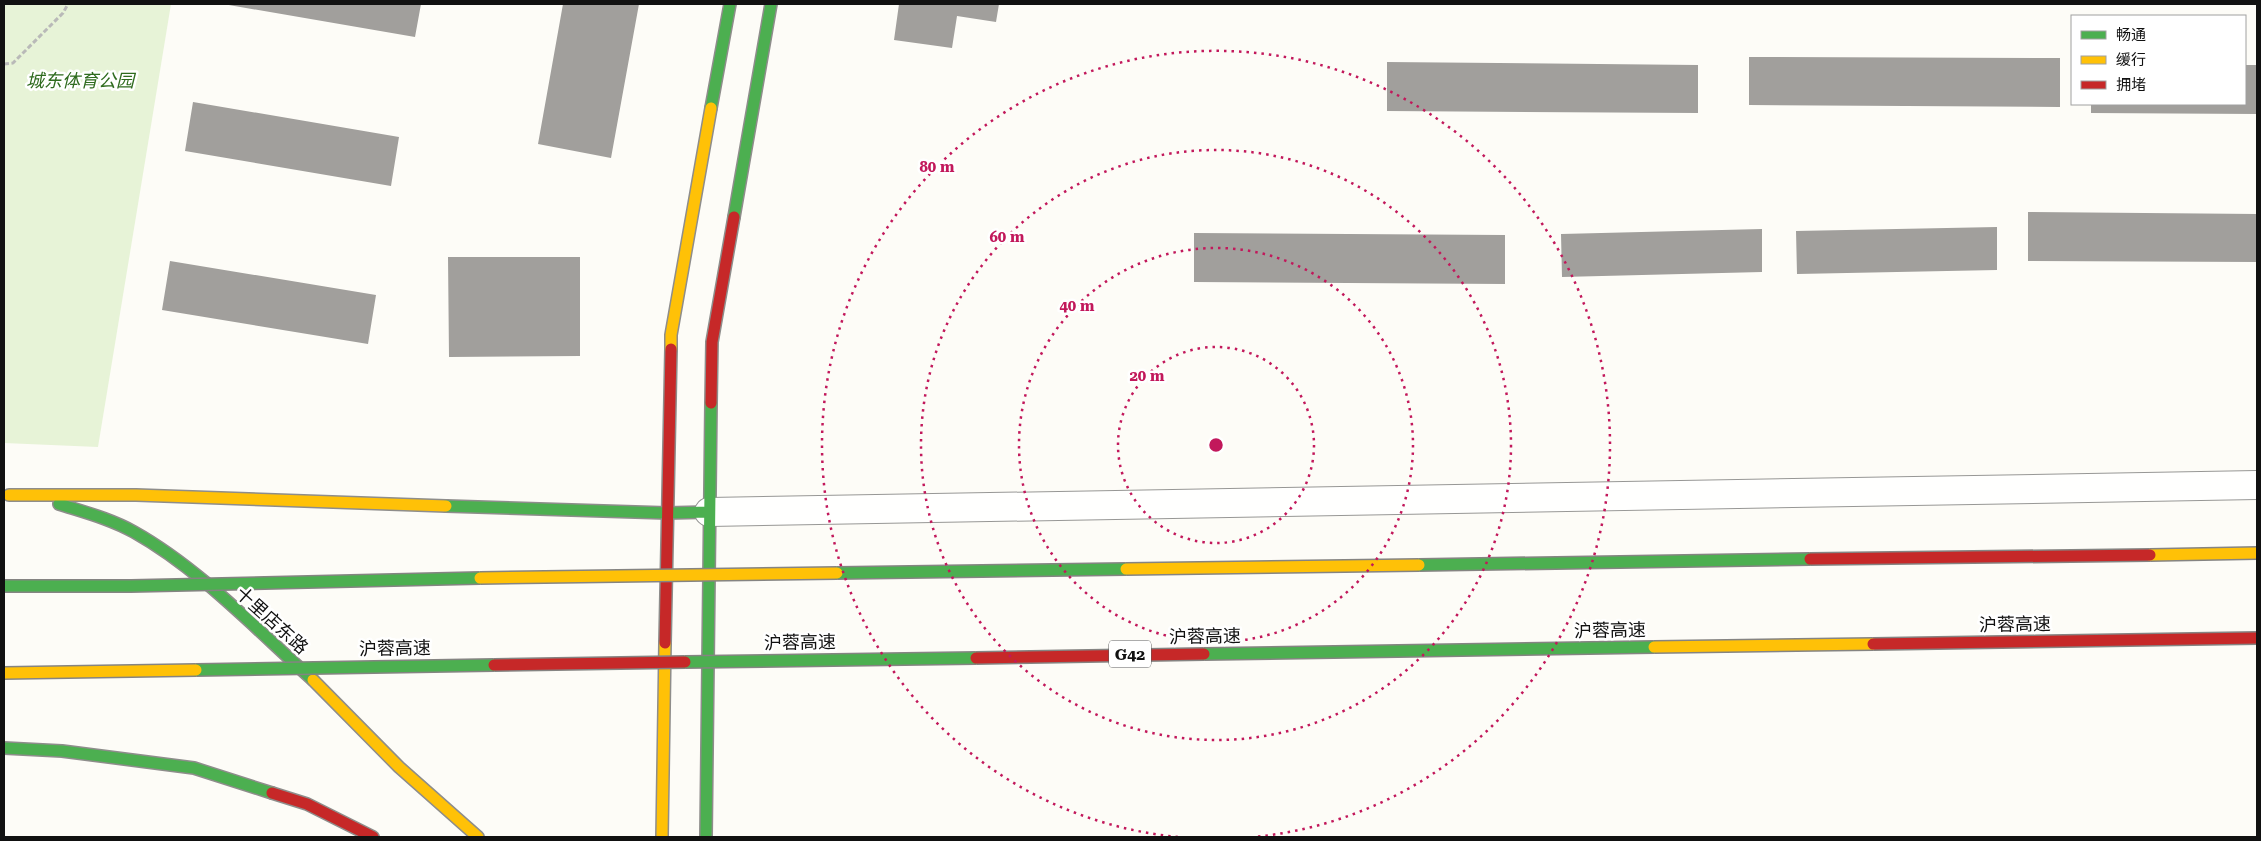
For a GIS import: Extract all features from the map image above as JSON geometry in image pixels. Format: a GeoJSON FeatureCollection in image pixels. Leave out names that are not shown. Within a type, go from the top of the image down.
{"type":"FeatureCollection","features":[{"type":"Feature","properties":{"kind":"main road"},"geometry":{"type":"LineString","coordinates":[[662,837],[671,335],[730,4]]}},
{"type":"Feature","properties":{"kind":"main road"},"geometry":{"type":"LineString","coordinates":[[706,837],[712,342],[771,4]]}},
{"type":"Feature","properties":{"kind":"main road"},"geometry":{"type":"LineString","coordinates":[[6,495],[136,495],[667,513],[709,512]]}},
{"type":"Feature","properties":{"kind":"main road","name":"十里店东路"},"geometry":{"type":"LineString","coordinates":[[6,495],[58,504],[96,515],[134,532],[178,561],[193,572],[317,683],[399,767],[478,837]]}},
{"type":"Feature","properties":{"kind":"main road"},"geometry":{"type":"LineString","coordinates":[[4,586],[131,586],[432,578],[2257,554]]}},
{"type":"Feature","properties":{"kind":"main road","name":"沪蓉高速"},"geometry":{"type":"LineString","coordinates":[[4,673],[2257,638]]}},
{"type":"Feature","properties":{"kind":"main road"},"geometry":{"type":"LineString","coordinates":[[4,748],[62,751],[194,768],[307,804],[373,837]]}},
{"type":"Feature","properties":{"kind":"street"},"geometry":{"type":"LineString","coordinates":[[709,512],[2257,485]]}},
{"type":"Feature","properties":{"kind":"path"},"geometry":{"type":"LineString","coordinates":[[4,64],[13,63],[63,13],[68,4]]}},
{"type":"Feature","properties":{"kind":"green space","name":"城东体育公园"},"geometry":{"type":"Polygon","coordinates":[[[4,4],[171,4],[98,447],[4,443],[4,4]]]}},
{"type":"Feature","properties":{"kind":"building"},"geometry":{"type":"Polygon","coordinates":[[[223,4],[421,4],[415,37],[223,4]]]}},
{"type":"Feature","properties":{"kind":"building"},"geometry":{"type":"Polygon","coordinates":[[[563,4],[639,4],[611,158],[538,144],[563,4]]]}},
{"type":"Feature","properties":{"kind":"building"},"geometry":{"type":"Polygon","coordinates":[[[899,4],[999,4],[996,22],[957,16],[952,48],[894,40],[899,4]]]}},
{"type":"Feature","properties":{"kind":"building"},"geometry":{"type":"Polygon","coordinates":[[[1749,57],[2060,58],[2060,107],[1749,105],[1749,57]]]}},
{"type":"Feature","properties":{"kind":"building"},"geometry":{"type":"Polygon","coordinates":[[[1387,62],[1698,65],[1698,113],[1387,111],[1387,62]]]}},
{"type":"Feature","properties":{"kind":"building"},"geometry":{"type":"Polygon","coordinates":[[[2246,65],[2257,65],[2257,114],[2091,113],[2091,105],[2246,105],[2246,65]]]}},
{"type":"Feature","properties":{"kind":"building"},"geometry":{"type":"Polygon","coordinates":[[[193,102],[399,137],[391,186],[185,151],[193,102]]]}},
{"type":"Feature","properties":{"kind":"building"},"geometry":{"type":"Polygon","coordinates":[[[2028,212],[2257,214],[2257,262],[2028,261],[2028,212]]]}},
{"type":"Feature","properties":{"kind":"building"},"geometry":{"type":"Polygon","coordinates":[[[1997,227],[1997,270],[1797,274],[1796,231],[1997,227]]]}},
{"type":"Feature","properties":{"kind":"building"},"geometry":{"type":"Polygon","coordinates":[[[1762,229],[1762,272],[1562,277],[1561,234],[1762,229]]]}},
{"type":"Feature","properties":{"kind":"building"},"geometry":{"type":"Polygon","coordinates":[[[1194,233],[1505,235],[1505,284],[1194,282],[1194,233]]]}},
{"type":"Feature","properties":{"kind":"building"},"geometry":{"type":"Polygon","coordinates":[[[448,257],[580,257],[580,356],[449,357],[448,257]]]}},
{"type":"Feature","properties":{"kind":"building"},"geometry":{"type":"Polygon","coordinates":[[[170,261],[376,295],[368,344],[162,310],[170,261]]]}},
{"type":"Feature","properties":{"kind":"traffic: fast"},"geometry":{"type":"LineString","coordinates":[[711,108],[730,4]]}},
{"type":"Feature","properties":{"kind":"traffic: fast"},"geometry":{"type":"LineString","coordinates":[[734,217],[771,4]]}},
{"type":"Feature","properties":{"kind":"traffic: fast"},"geometry":{"type":"LineString","coordinates":[[706,837],[711,403]]}},
{"type":"Feature","properties":{"kind":"traffic: fast"},"geometry":{"type":"LineString","coordinates":[[59,504],[116,523],[158,547],[205,582],[313,680]]}},
{"type":"Feature","properties":{"kind":"traffic: fast"},"geometry":{"type":"LineString","coordinates":[[446,506],[667,513],[709,512]]}},
{"type":"Feature","properties":{"kind":"traffic: fast"},"geometry":{"type":"LineString","coordinates":[[1419,565],[1810,559]]}},
{"type":"Feature","properties":{"kind":"traffic: fast"},"geometry":{"type":"LineString","coordinates":[[837,573],[1126,569]]}},
{"type":"Feature","properties":{"kind":"traffic: fast"},"geometry":{"type":"LineString","coordinates":[[4,586],[131,586],[480,578]]}},
{"type":"Feature","properties":{"kind":"traffic: fast"},"geometry":{"type":"LineString","coordinates":[[1204,654],[1654,647]]}},
{"type":"Feature","properties":{"kind":"traffic: fast"},"geometry":{"type":"LineString","coordinates":[[685,662],[976,658]]}},
{"type":"Feature","properties":{"kind":"traffic: fast"},"geometry":{"type":"LineString","coordinates":[[196,670],[494,665]]}},
{"type":"Feature","properties":{"kind":"traffic: fast"},"geometry":{"type":"LineString","coordinates":[[4,748],[62,751],[194,768],[272,793]]}},
{"type":"Feature","properties":{"kind":"traffic: slow"},"geometry":{"type":"LineString","coordinates":[[671,349],[671,335],[711,108]]}},
{"type":"Feature","properties":{"kind":"traffic: slow"},"geometry":{"type":"LineString","coordinates":[[9,495],[136,495],[446,506]]}},
{"type":"Feature","properties":{"kind":"traffic: slow"},"geometry":{"type":"LineString","coordinates":[[2150,555],[2257,553]]}},
{"type":"Feature","properties":{"kind":"traffic: slow"},"geometry":{"type":"LineString","coordinates":[[1126,569],[1419,565]]}},
{"type":"Feature","properties":{"kind":"traffic: slow"},"geometry":{"type":"LineString","coordinates":[[480,578],[837,573]]}},
{"type":"Feature","properties":{"kind":"traffic: slow"},"geometry":{"type":"LineString","coordinates":[[662,837],[665,643]]}},
{"type":"Feature","properties":{"kind":"traffic: slow"},"geometry":{"type":"LineString","coordinates":[[1654,647],[1873,644]]}},
{"type":"Feature","properties":{"kind":"traffic: slow"},"geometry":{"type":"LineString","coordinates":[[4,673],[196,670]]}},
{"type":"Feature","properties":{"kind":"traffic: slow"},"geometry":{"type":"LineString","coordinates":[[313,680],[399,767],[478,837]]}},
{"type":"Feature","properties":{"kind":"traffic: jam"},"geometry":{"type":"LineString","coordinates":[[711,403],[712,342],[734,217]]}},
{"type":"Feature","properties":{"kind":"traffic: jam"},"geometry":{"type":"LineString","coordinates":[[665,643],[671,349]]}},
{"type":"Feature","properties":{"kind":"traffic: jam"},"geometry":{"type":"LineString","coordinates":[[1810,559],[2150,555]]}},
{"type":"Feature","properties":{"kind":"traffic: jam"},"geometry":{"type":"LineString","coordinates":[[1873,644],[2257,638]]}},
{"type":"Feature","properties":{"kind":"traffic: jam"},"geometry":{"type":"LineString","coordinates":[[976,658],[1204,654]]}},
{"type":"Feature","properties":{"kind":"traffic: jam"},"geometry":{"type":"LineString","coordinates":[[494,665],[685,662]]}},
{"type":"Feature","properties":{"kind":"traffic: jam"},"geometry":{"type":"LineString","coordinates":[[272,793],[307,804],[373,837]]}}]}
